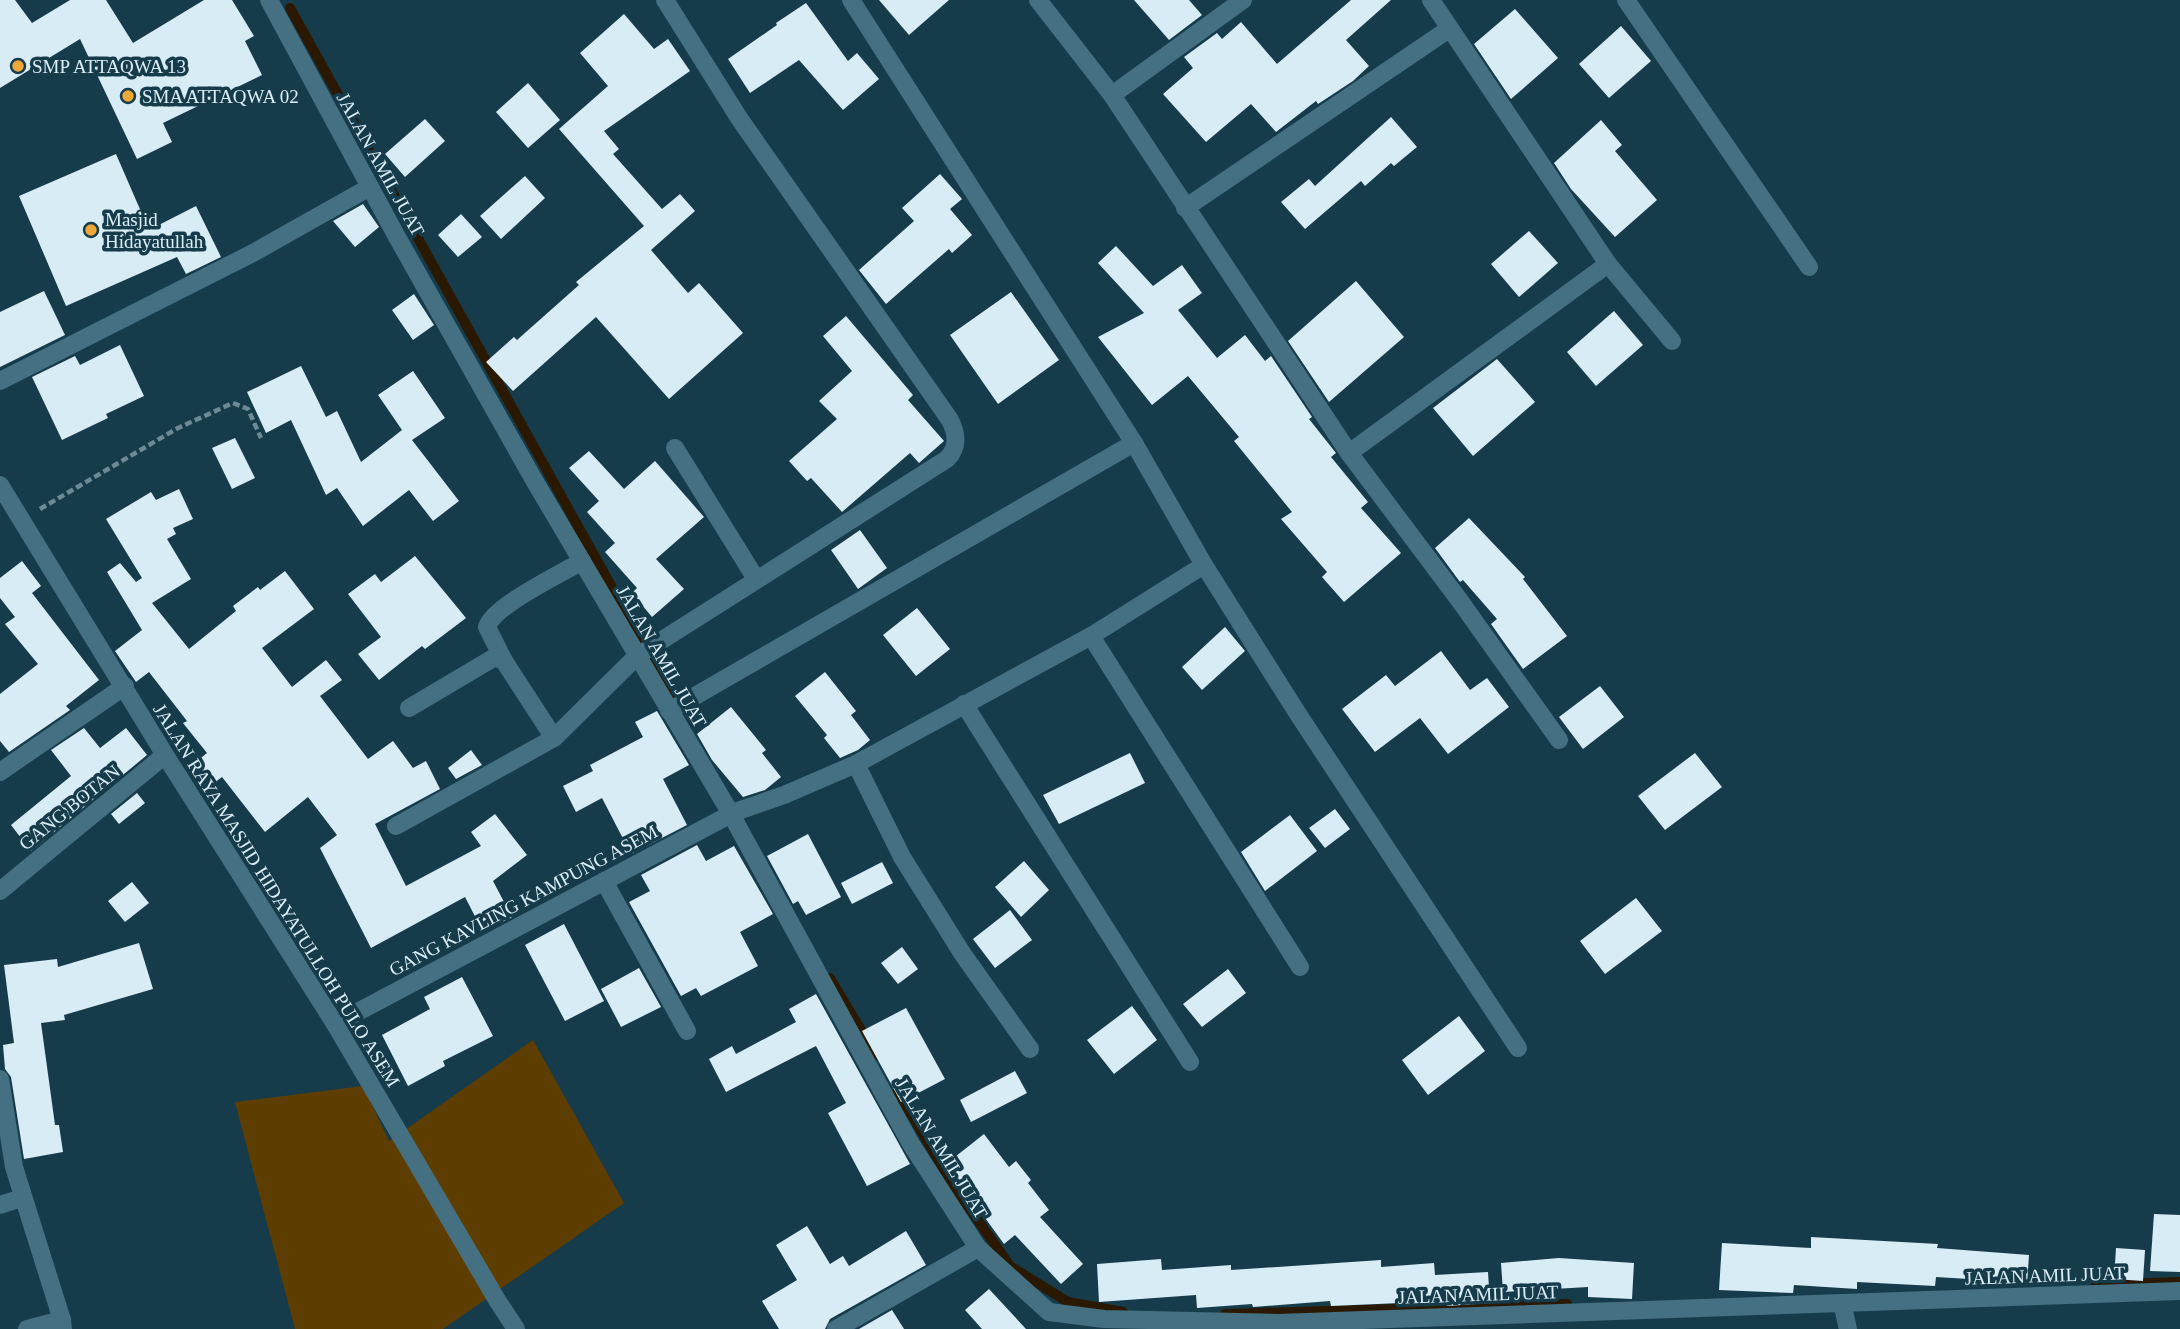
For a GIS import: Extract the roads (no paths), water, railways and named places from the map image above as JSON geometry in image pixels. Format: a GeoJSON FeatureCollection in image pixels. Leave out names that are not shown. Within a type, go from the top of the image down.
{"type":"FeatureCollection","features":[{"type":"Feature","properties":{"kind":"street","name":"JALAN AMIL JUAT"},"geometry":{"type":"LineString","coordinates":[[269,0],[370,187],[582,561],[644,652],[735,812],[911,1144],[978,1248],[1049,1320],[1278,1323],[1611,1320],[1842,1303],[2180,1291]]}},
{"type":"Feature","properties":{"kind":"street"},"geometry":{"type":"LineString","coordinates":[[396,826],[554,738],[644,652],[947,459],[955,447],[955,435],[950,420],[739,118],[665,0]]}},
{"type":"Feature","properties":{"kind":"street"},"geometry":{"type":"LineString","coordinates":[[851,0],[1134,443],[1204,565],[1298,714],[1518,1048]]}},
{"type":"Feature","properties":{"kind":"street"},"geometry":{"type":"LineString","coordinates":[[1038,0],[1112,95],[1349,453],[1559,740]]}},
{"type":"Feature","properties":{"kind":"street"},"geometry":{"type":"LineString","coordinates":[[1112,95],[1243,0]]}},
{"type":"Feature","properties":{"kind":"street"},"geometry":{"type":"LineString","coordinates":[[1431,0],[1608,264],[1672,341]]}},
{"type":"Feature","properties":{"kind":"street"},"geometry":{"type":"LineString","coordinates":[[1626,0],[1809,267]]}},
{"type":"Feature","properties":{"kind":"street"},"geometry":{"type":"LineString","coordinates":[[1185,208],[1449,29]]}},
{"type":"Feature","properties":{"kind":"street"},"geometry":{"type":"LineString","coordinates":[[0,381],[253,253],[370,187]]}},
{"type":"Feature","properties":{"kind":"street"},"geometry":{"type":"LineString","coordinates":[[1349,453],[1608,264]]}},
{"type":"Feature","properties":{"kind":"street"},"geometry":{"type":"LineString","coordinates":[[675,707],[1134,443]]}},
{"type":"Feature","properties":{"kind":"street"},"geometry":{"type":"LineString","coordinates":[[675,448],[756,579]]}},
{"type":"Feature","properties":{"kind":"street","name":"JALAN RAYA MASJID HIDAYATULLOH PULO ASEM"},"geometry":{"type":"LineString","coordinates":[[0,485],[165,755],[335,1024],[516,1329]]}},
{"type":"Feature","properties":{"kind":"street"},"geometry":{"type":"LineString","coordinates":[[554,738],[504,661],[487,627],[489,618],[501,608],[582,561]]}},
{"type":"Feature","properties":{"kind":"street","name":"GANG KAVLING KAMPUNG ASEM"},"geometry":{"type":"LineString","coordinates":[[335,1024],[735,812],[784,795],[856,764],[1091,636],[1204,565]]}},
{"type":"Feature","properties":{"kind":"street"},"geometry":{"type":"LineString","coordinates":[[1091,636],[1300,967]]}},
{"type":"Feature","properties":{"kind":"street"},"geometry":{"type":"LineString","coordinates":[[409,708],[484,661],[495,657],[504,661]]}},
{"type":"Feature","properties":{"kind":"street"},"geometry":{"type":"LineString","coordinates":[[0,772],[125,686]]}},
{"type":"Feature","properties":{"kind":"street"},"geometry":{"type":"LineString","coordinates":[[964,704],[1189,1062]]}},
{"type":"Feature","properties":{"kind":"street","name":"GANG BOTAN"},"geometry":{"type":"LineString","coordinates":[[0,891],[165,755]]}},
{"type":"Feature","properties":{"kind":"street"},"geometry":{"type":"LineString","coordinates":[[856,764],[902,857],[962,953],[1030,1049]]}},
{"type":"Feature","properties":{"kind":"street"},"geometry":{"type":"LineString","coordinates":[[604,881],[687,1031]]}},
{"type":"Feature","properties":{"kind":"street"},"geometry":{"type":"LineString","coordinates":[[0,1079],[14,1167],[62,1324],[27,1329]]}},
{"type":"Feature","properties":{"kind":"street"},"geometry":{"type":"LineString","coordinates":[[0,1205],[22,1198]]}},
{"type":"Feature","properties":{"kind":"street"},"geometry":{"type":"LineString","coordinates":[[836,1329],[978,1248]]}},
{"type":"Feature","properties":{"kind":"street"},"geometry":{"type":"LineString","coordinates":[[1842,1303],[1848,1329]]}},
{"type":"Feature","properties":{"kind":"waterway"},"geometry":{"type":"LineString","coordinates":[[290,8],[679,708]]}},
{"type":"Feature","properties":{"kind":"waterway"},"geometry":{"type":"LineString","coordinates":[[830,978],[876,1055]]}},
{"type":"Feature","properties":{"kind":"waterway"},"geometry":{"type":"LineString","coordinates":[[898,1092],[955,1188],[1010,1266],[1068,1302],[1123,1312]]}},
{"type":"Feature","properties":{"kind":"waterway"},"geometry":{"type":"LineString","coordinates":[[2096,1285],[2180,1282]]}},
{"type":"Feature","properties":{"kind":"waterway"},"geometry":{"type":"LineString","coordinates":[[1225,1314],[1567,1304]]}},
{"type":"Feature","properties":{"kind":"place","name":"SMP ATTAQWA 13"},"geometry":{"type":"Point","coordinates":[18,66]}},
{"type":"Feature","properties":{"kind":"place","name":"SMA ATTAQWA 02"},"geometry":{"type":"Point","coordinates":[128,96]}},
{"type":"Feature","properties":{"kind":"place","name":"Masjid Hidayatullah"},"geometry":{"type":"Point","coordinates":[91,230]}}]}
